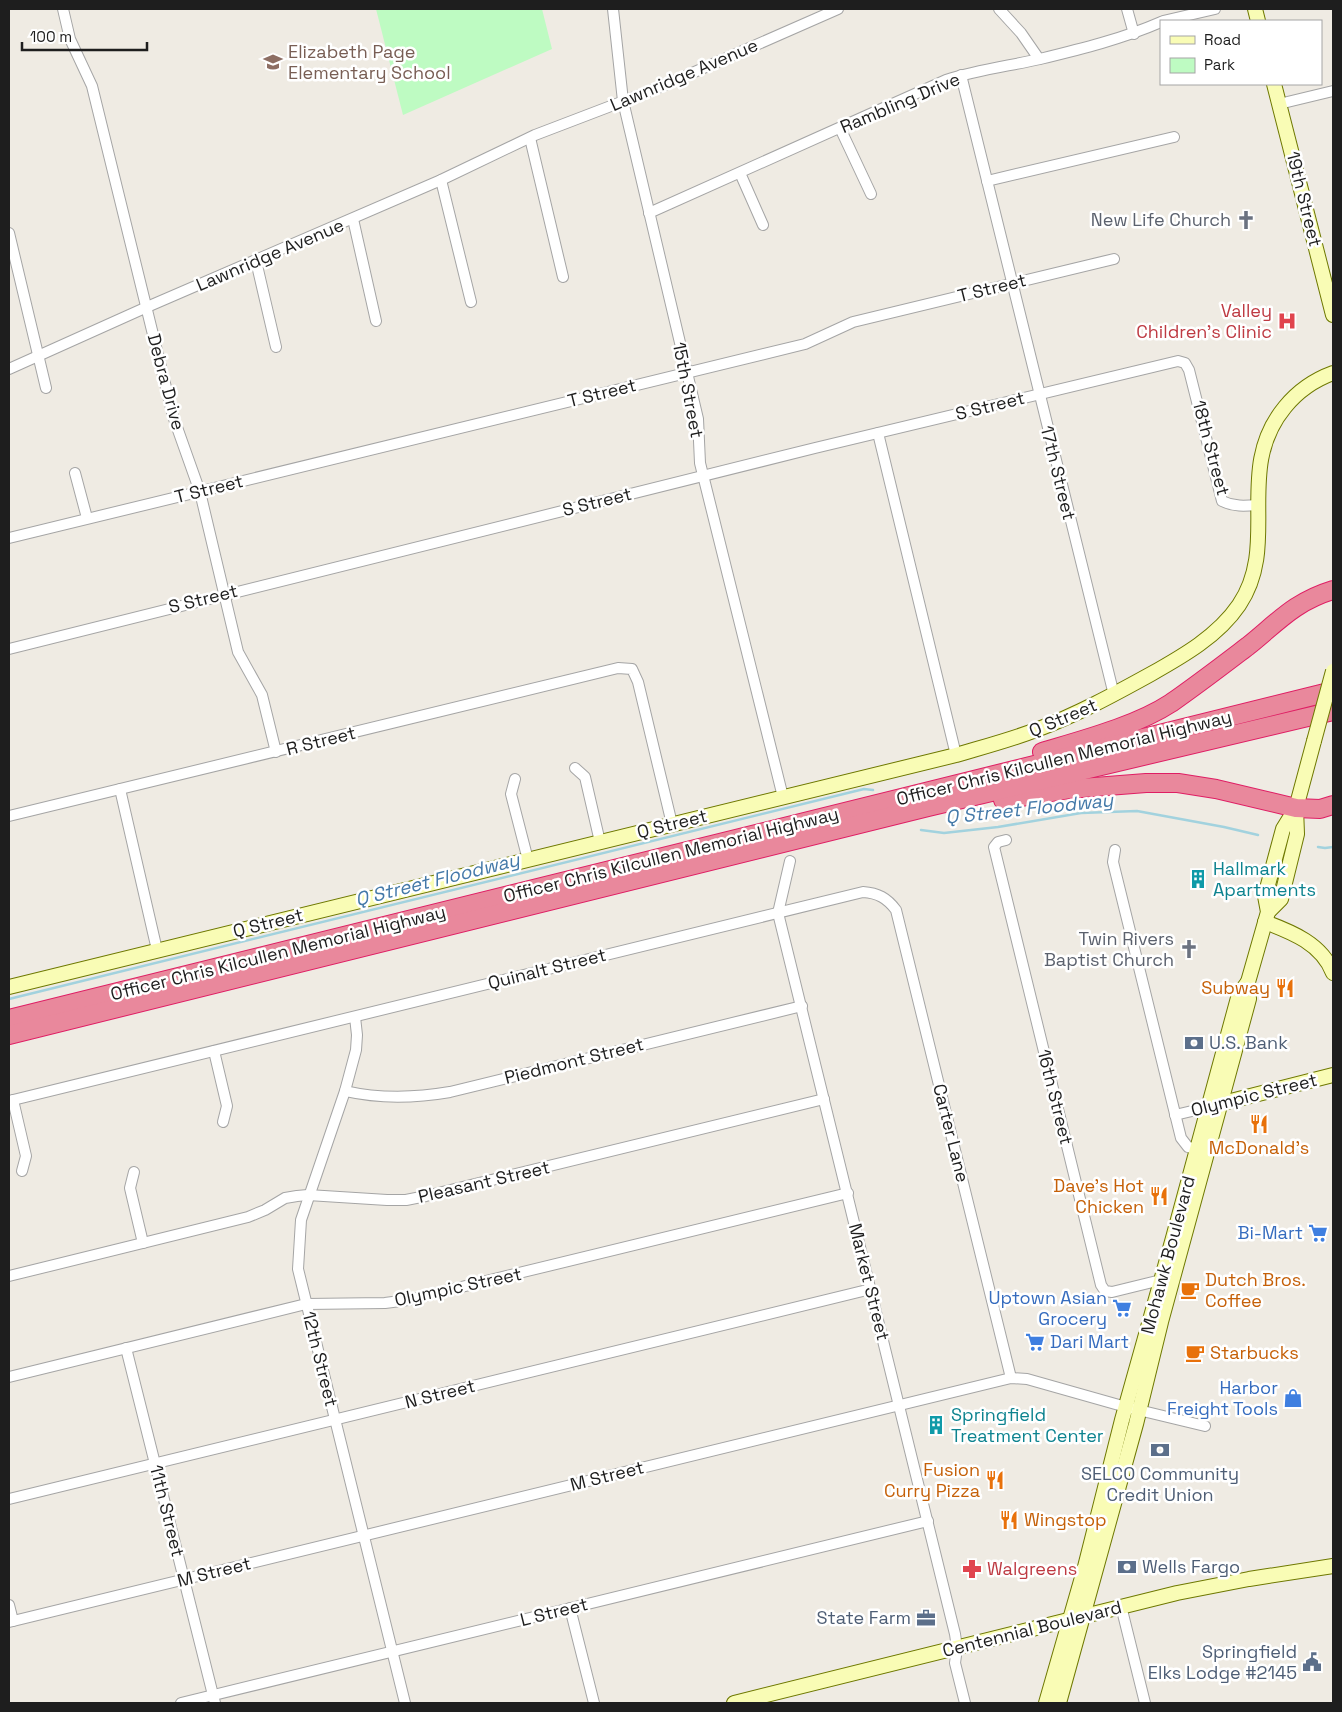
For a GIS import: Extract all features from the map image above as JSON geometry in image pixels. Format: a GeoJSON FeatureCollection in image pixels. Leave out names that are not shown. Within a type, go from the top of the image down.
{"type":"FeatureCollection","features":[{"type":"Feature","properties":{"kind":"highway"},"geometry":{"type":"LineString","coordinates":[[967,782],[987,769],[1133,722],[1169,704],[1248,645],[1288,612],[1314,596],[1333,590]]}},
{"type":"Feature","properties":{"kind":"highway","name":"Officer Chris Kilcullen Memorial Highway"},"geometry":{"type":"LineString","coordinates":[[9,1019],[1333,691]]}},
{"type":"Feature","properties":{"kind":"highway","name":"Officer Chris Kilcullen Memorial Highway"},"geometry":{"type":"LineString","coordinates":[[9,1035],[958,800],[1333,711]]}},
{"type":"Feature","properties":{"kind":"highway"},"geometry":{"type":"LineString","coordinates":[[958,800],[989,802],[1069,789],[1146,783],[1178,783],[1216,789],[1296,808],[1320,809],[1333,805]]}},
{"type":"Feature","properties":{"kind":"street","name":"Debra Drive"},"geometry":{"type":"LineString","coordinates":[[63,9],[70,38],[92,86],[173,416],[200,492],[238,652],[262,695],[276,752]]}},
{"type":"Feature","properties":{"kind":"street","name":"15th Street"},"geometry":{"type":"LineString","coordinates":[[613,9],[622,101],[698,419],[700,463],[783,797]]}},
{"type":"Feature","properties":{"kind":"street","name":"Lawnridge Avenue"},"geometry":{"type":"LineString","coordinates":[[9,369],[441,180],[530,138],[658,88],[838,9]]}},
{"type":"Feature","properties":{"kind":"street"},"geometry":{"type":"LineString","coordinates":[[999,9],[1022,33],[1039,59]]}},
{"type":"Feature","properties":{"kind":"street"},"geometry":{"type":"LineString","coordinates":[[1127,9],[1134,34]]}},
{"type":"Feature","properties":{"kind":"street","name":"Rambling Drive"},"geometry":{"type":"LineString","coordinates":[[1170,20],[1215,9]]}},
{"type":"Feature","properties":{"kind":"street","name":"Rambling Drive"},"geometry":{"type":"LineString","coordinates":[[649,213],[961,75],[1039,59],[1134,34],[1160,23]]}},
{"type":"Feature","properties":{"kind":"street","name":"17th Street"},"geometry":{"type":"LineString","coordinates":[[961,75],[1114,695]]}},
{"type":"Feature","properties":{"kind":"street","name":"19th Street"},"geometry":{"type":"LineString","coordinates":[[1274,85],[1333,315]]}},
{"type":"Feature","properties":{"kind":"street"},"geometry":{"type":"LineString","coordinates":[[1279,104],[1333,91]]}},
{"type":"Feature","properties":{"kind":"street"},"geometry":{"type":"LineString","coordinates":[[840,128],[871,194]]}},
{"type":"Feature","properties":{"kind":"street"},"geometry":{"type":"LineString","coordinates":[[987,181],[1174,137]]}},
{"type":"Feature","properties":{"kind":"street"},"geometry":{"type":"LineString","coordinates":[[530,138],[563,277]]}},
{"type":"Feature","properties":{"kind":"street"},"geometry":{"type":"LineString","coordinates":[[740,173],[763,225]]}},
{"type":"Feature","properties":{"kind":"street"},"geometry":{"type":"LineString","coordinates":[[441,180],[471,302]]}},
{"type":"Feature","properties":{"kind":"street"},"geometry":{"type":"LineString","coordinates":[[353,219],[376,321]]}},
{"type":"Feature","properties":{"kind":"street"},"geometry":{"type":"LineString","coordinates":[[9,233],[46,388]]}},
{"type":"Feature","properties":{"kind":"street","name":"T Street"},"geometry":{"type":"LineString","coordinates":[[9,538],[805,344],[853,322],[1114,259]]}},
{"type":"Feature","properties":{"kind":"street"},"geometry":{"type":"LineString","coordinates":[[256,261],[276,346]]}},
{"type":"Feature","properties":{"kind":"street","name":"S Street"},"geometry":{"type":"LineString","coordinates":[[9,649],[225,594],[1178,360],[1185,363]]}},
{"type":"Feature","properties":{"kind":"street","name":"18th Street"},"geometry":{"type":"LineString","coordinates":[[1185,363],[1196,393],[1222,501],[1238,506],[1258,505]]}},
{"type":"Feature","properties":{"kind":"street","name":"Q Street"},"geometry":{"type":"LineString","coordinates":[[9,987],[956,755],[1035,731],[1079,712],[1166,666],[1205,640],[1225,623],[1240,604],[1255,568],[1258,549],[1258,478],[1260,457],[1266,438],[1277,416],[1294,396],[1306,386],[1333,373]]}},
{"type":"Feature","properties":{"kind":"street"},"geometry":{"type":"LineString","coordinates":[[878,433],[956,755]]}},
{"type":"Feature","properties":{"kind":"street"},"geometry":{"type":"LineString","coordinates":[[75,473],[86,518]]}},
{"type":"Feature","properties":{"kind":"street","name":"R Street"},"geometry":{"type":"LineString","coordinates":[[9,816],[618,668],[632,669],[638,682],[672,824]]}},
{"type":"Feature","properties":{"kind":"street","name":"Mohawk Boulevard"},"geometry":{"type":"LineString","coordinates":[[1058,1703],[1076,1617],[1215,1105],[1250,999],[1248,982],[1266,917],[1281,899],[1297,834],[1296,808],[1333,671]]}},
{"type":"Feature","properties":{"kind":"street"},"geometry":{"type":"LineString","coordinates":[[575,768],[585,778],[600,842]]}},
{"type":"Feature","properties":{"kind":"street"},"geometry":{"type":"LineString","coordinates":[[515,780],[511,794],[528,860]]}},
{"type":"Feature","properties":{"kind":"street"},"geometry":{"type":"LineString","coordinates":[[120,789],[157,950]]}},
{"type":"Feature","properties":{"kind":"street","name":"16th Street"},"geometry":{"type":"LineString","coordinates":[[1006,840],[998,842],[994,847],[1102,1285],[1105,1291],[1112,1292],[1168,1279]]}},
{"type":"Feature","properties":{"kind":"street"},"geometry":{"type":"LineString","coordinates":[[1115,850],[1113,862],[1183,1142],[1188,1147],[1197,1149]]}},
{"type":"Feature","properties":{"kind":"street","name":"Market Street"},"geometry":{"type":"LineString","coordinates":[[790,862],[778,913],[955,1634],[957,1648],[955,1663],[965,1703]]}},
{"type":"Feature","properties":{"kind":"street","name":"Quinalt Street"},"geometry":{"type":"LineString","coordinates":[[22,1171],[26,1156],[11,1101],[863,892],[880,895]]}},
{"type":"Feature","properties":{"kind":"street","name":"Carter Lane"},"geometry":{"type":"LineString","coordinates":[[880,895],[889,900],[896,910],[1011,1378]]}},
{"type":"Feature","properties":{"kind":"street"},"geometry":{"type":"LineString","coordinates":[[1266,917],[1305,939],[1323,955],[1333,973]]}},
{"type":"Feature","properties":{"kind":"street","name":"Piedmont Street"},"geometry":{"type":"LineString","coordinates":[[345,1091],[391,1097],[419,1097],[450,1092],[802,1006]]}},
{"type":"Feature","properties":{"kind":"street","name":"12th Street"},"geometry":{"type":"LineString","coordinates":[[355,1017],[356,1050],[345,1091],[301,1220],[298,1269],[405,1703]]}},
{"type":"Feature","properties":{"kind":"street"},"geometry":{"type":"LineString","coordinates":[[214,1051],[227,1106],[223,1122]]}},
{"type":"Feature","properties":{"kind":"street","name":"Olympic Street"},"geometry":{"type":"LineString","coordinates":[[1176,1115],[1333,1075]]}},
{"type":"Feature","properties":{"kind":"street","name":"Pleasant Street"},"geometry":{"type":"LineString","coordinates":[[9,1276],[248,1217],[265,1210],[285,1198],[308,1195],[406,1200],[824,1099]]}},
{"type":"Feature","properties":{"kind":"street","name":"Mohawk Boulevard"},"geometry":{"type":"LineString","coordinates":[[1168,1279],[1197,1149],[1215,1105]]}},
{"type":"Feature","properties":{"kind":"street"},"geometry":{"type":"LineString","coordinates":[[134,1172],[130,1188],[143,1242]]}},
{"type":"Feature","properties":{"kind":"street","name":"Olympic Street"},"geometry":{"type":"LineString","coordinates":[[9,1377],[306,1304],[384,1303],[408,1300],[848,1193]]}},
{"type":"Feature","properties":{"kind":"street","name":"N Street"},"geometry":{"type":"LineString","coordinates":[[9,1499],[871,1289]]}},
{"type":"Feature","properties":{"kind":"street","name":"11th Street"},"geometry":{"type":"LineString","coordinates":[[126,1348],[214,1699]]}},
{"type":"Feature","properties":{"kind":"street","name":"M Street"},"geometry":{"type":"LineString","coordinates":[[11,1622],[1011,1378],[1026,1379],[1205,1426]]}},
{"type":"Feature","properties":{"kind":"street","name":"L Street"},"geometry":{"type":"LineString","coordinates":[[181,1703],[214,1699],[392,1652],[928,1521]]}},
{"type":"Feature","properties":{"kind":"street","name":"Centennial Boulevard"},"geometry":{"type":"LineString","coordinates":[[734,1703],[1076,1617],[1216,1584],[1333,1566]]}},
{"type":"Feature","properties":{"kind":"street"},"geometry":{"type":"LineString","coordinates":[[9,1605],[11,1622]]}},
{"type":"Feature","properties":{"kind":"street"},"geometry":{"type":"LineString","coordinates":[[1121,1606],[1145,1703]]}},
{"type":"Feature","properties":{"kind":"street"},"geometry":{"type":"LineString","coordinates":[[570,1608],[594,1703]]}},
{"type":"Feature","properties":{"kind":"street","name":"Mohawk Boulevard"},"geometry":{"type":"LineString","coordinates":[[1046,1703],[1076,1617]]}},
{"type":"Feature","properties":{"kind":"green space"},"geometry":{"type":"Polygon","coordinates":[[[376,9],[542,9],[552,49],[403,115],[376,9]]]}},
{"type":"Feature","properties":{"kind":"waterway","name":"Q Street Floodway"},"geometry":{"type":"LineString","coordinates":[[9,999],[864,789],[873,790]]}},
{"type":"Feature","properties":{"kind":"waterway","name":"Q Street Floodway"},"geometry":{"type":"LineString","coordinates":[[921,830],[944,833],[998,827],[1081,813],[1137,811],[1258,835]]}},
{"type":"Feature","properties":{"kind":"waterway","name":"Q Street Floodway"},"geometry":{"type":"LineString","coordinates":[[1318,847],[1333,847]]}},
{"type":"Feature","properties":{"kind":"place","name":"Elizabeth Page Elementary School"},"geometry":{"type":"Point","coordinates":[273,62]}},
{"type":"Feature","properties":{"kind":"place","name":"New Life Church"},"geometry":{"type":"Point","coordinates":[1246,220]}},
{"type":"Feature","properties":{"kind":"place","name":"Valley Children’s Clinic"},"geometry":{"type":"Point","coordinates":[1287,321]}},
{"type":"Feature","properties":{"kind":"place","name":"Hallmark Apartments"},"geometry":{"type":"Point","coordinates":[1198,879]}},
{"type":"Feature","properties":{"kind":"place","name":"Twin Rivers Baptist Church"},"geometry":{"type":"Point","coordinates":[1189,949]}},
{"type":"Feature","properties":{"kind":"place","name":"Subway"},"geometry":{"type":"Point","coordinates":[1285,988]}},
{"type":"Feature","properties":{"kind":"place","name":"U.S. Bank"},"geometry":{"type":"Point","coordinates":[1194,1043]}},
{"type":"Feature","properties":{"kind":"place","name":"McDonald's"},"geometry":{"type":"Point","coordinates":[1259,1124]}},
{"type":"Feature","properties":{"kind":"place","name":"Dave's Hot Chicken"},"geometry":{"type":"Point","coordinates":[1159,1196]}},
{"type":"Feature","properties":{"kind":"place","name":"Bi-Mart"},"geometry":{"type":"Point","coordinates":[1318,1233]}},
{"type":"Feature","properties":{"kind":"place","name":"Dutch Bros. Coffee"},"geometry":{"type":"Point","coordinates":[1190,1290]}},
{"type":"Feature","properties":{"kind":"place","name":"Uptown Asian Grocery"},"geometry":{"type":"Point","coordinates":[1122,1308]}},
{"type":"Feature","properties":{"kind":"place","name":"Dari Mart"},"geometry":{"type":"Point","coordinates":[1035,1342]}},
{"type":"Feature","properties":{"kind":"place","name":"Starbucks"},"geometry":{"type":"Point","coordinates":[1195,1353]}},
{"type":"Feature","properties":{"kind":"place","name":"Harbor Freight Tools"},"geometry":{"type":"Point","coordinates":[1293,1398]}},
{"type":"Feature","properties":{"kind":"place","name":"Springfield Treatment Center"},"geometry":{"type":"Point","coordinates":[936,1425]}},
{"type":"Feature","properties":{"kind":"place","name":"SELCO Community Credit Union"},"geometry":{"type":"Point","coordinates":[1160,1450]}},
{"type":"Feature","properties":{"kind":"place","name":"Fusion Curry Pizza"},"geometry":{"type":"Point","coordinates":[995,1480]}},
{"type":"Feature","properties":{"kind":"place","name":"Wingstop"},"geometry":{"type":"Point","coordinates":[1009,1520]}},
{"type":"Feature","properties":{"kind":"place","name":"Wells Fargo"},"geometry":{"type":"Point","coordinates":[1127,1567]}},
{"type":"Feature","properties":{"kind":"place","name":"Walgreens"},"geometry":{"type":"Point","coordinates":[972,1569]}},
{"type":"Feature","properties":{"kind":"place","name":"State Farm"},"geometry":{"type":"Point","coordinates":[926,1618]}},
{"type":"Feature","properties":{"kind":"place","name":"Springfield Elks Lodge #2145"},"geometry":{"type":"Point","coordinates":[1312,1662]}}]}
